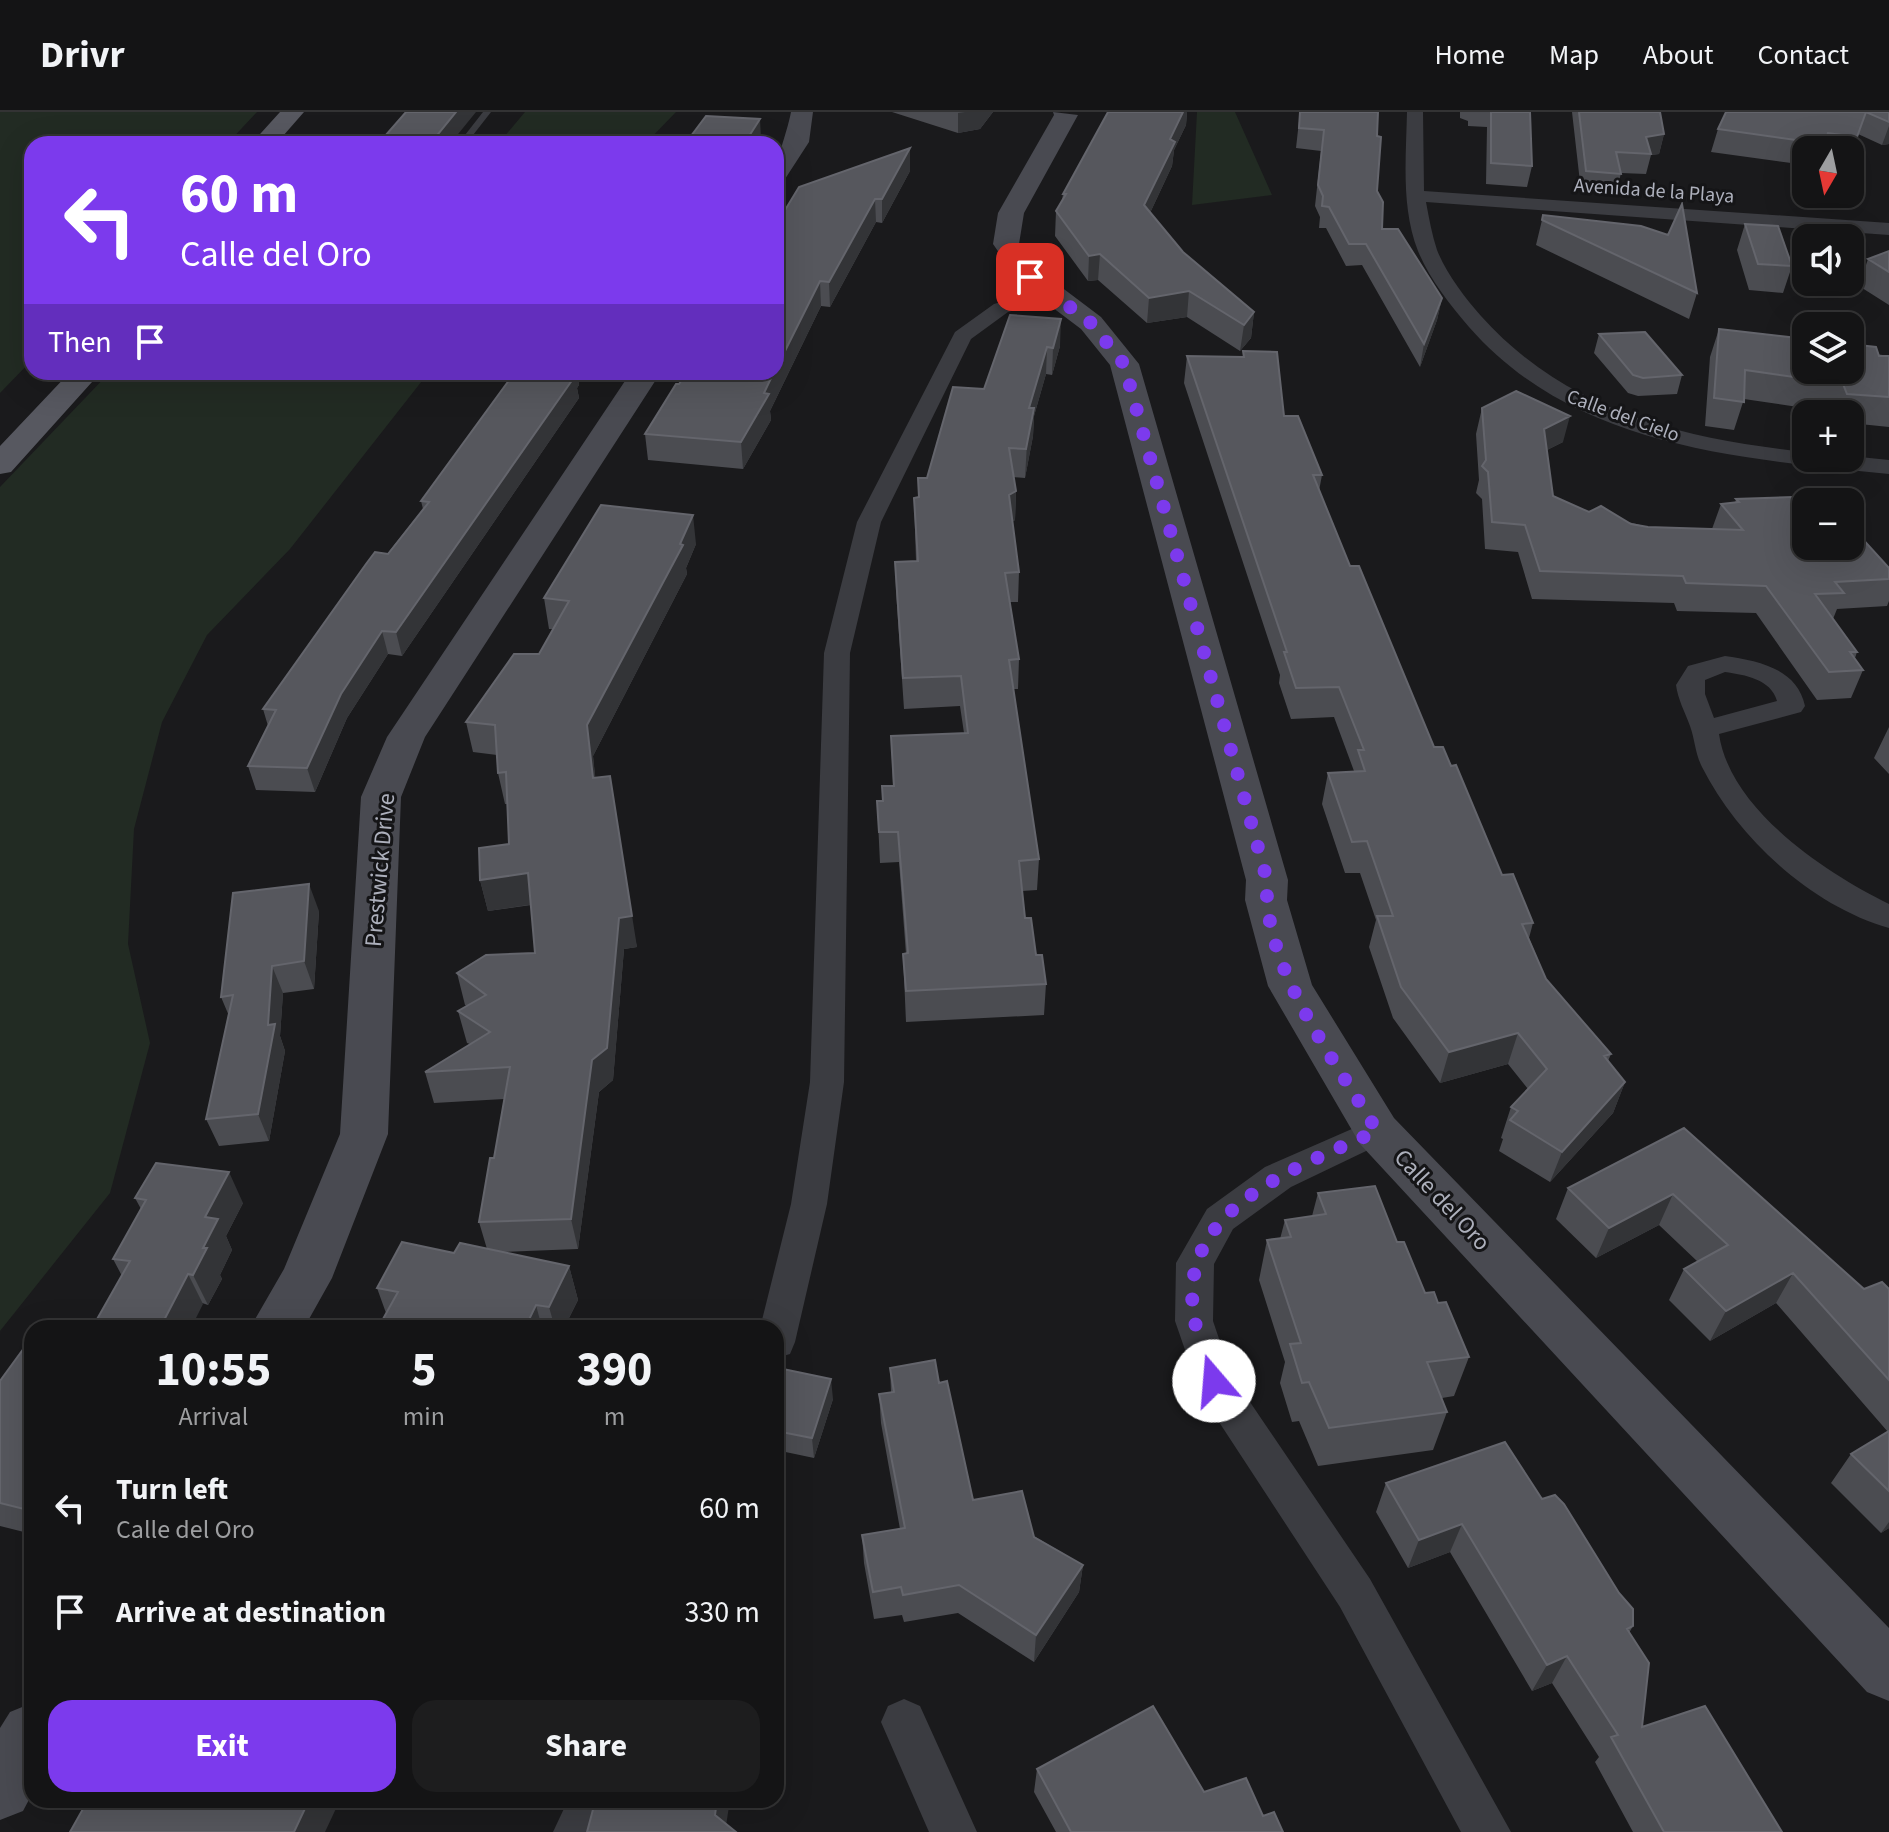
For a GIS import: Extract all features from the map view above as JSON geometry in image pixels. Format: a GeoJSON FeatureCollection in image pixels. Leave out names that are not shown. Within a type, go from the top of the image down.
{"type":"FeatureCollection","features":[{"type":"Feature","properties":{"kind":"main road"},"geometry":{"type":"LineString","coordinates":[[270,136],[293,112]]}},
{"type":"Feature","properties":{"kind":"main road"},"geometry":{"type":"LineString","coordinates":[[0,426],[43,380]]}},
{"type":"Feature","properties":{"kind":"main road"},"geometry":{"type":"LineString","coordinates":[[0,465],[79,380]]}},
{"type":"Feature","properties":{"kind":"street"},"geometry":{"type":"LineString","coordinates":[[784,162],[797,142],[802,112]]}},
{"type":"Feature","properties":{"kind":"street","name":"Calle del Oro"},"geometry":{"type":"LineString","coordinates":[[1064,112],[1066,115],[1011,213],[1006,244],[1030,277],[1091,323],[1124,364],[1267,880],[1266,900],[1290,986],[1377,1131],[1889,1671]]}},
{"type":"Feature","properties":{"kind":"street","name":"Calle del Cielo"},"geometry":{"type":"LineString","coordinates":[[1415,112],[1415,196],[1428,251],[1460,304],[1505,355],[1561,394],[1655,431],[1734,451],[1889,467]]}},
{"type":"Feature","properties":{"kind":"street","name":"Avenida de la Playa"},"geometry":{"type":"LineString","coordinates":[[1415,196],[1889,229]]}},
{"type":"Feature","properties":{"kind":"street"},"geometry":{"type":"LineString","coordinates":[[781,1320],[809,1204],[827,1082],[834,697],[837,653],[850,590],[869,522],[962,336],[1001,308],[1052,293]]}},
{"type":"Feature","properties":{"kind":"street","name":"Prestwick Drive"},"geometry":{"type":"LineString","coordinates":[[281,1320],[306,1278],[364,1134],[381,797],[406,737],[641,380]]}},
{"type":"Feature","properties":{"kind":"street"},"geometry":{"type":"LineString","coordinates":[[1705,729],[1704,745],[1724,786],[1797,862],[1808,872],[1889,917]]}},
{"type":"Feature","properties":{"kind":"street"},"geometry":{"type":"LineString","coordinates":[[1377,1131],[1278,1177],[1220,1219],[1195,1263],[1194,1321],[1214,1381],[1355,1593],[1487,1832]]}},
{"type":"Feature","properties":{"kind":"street"},"geometry":{"type":"LineString","coordinates":[[904,1722],[953,1832]]}},
{"type":"Feature","properties":{"kind":"street"},"geometry":{"type":"LineString","coordinates":[[0,1788],[24,1748]]}},
{"type":"Feature","properties":{"kind":"street"},"geometry":{"type":"LineString","coordinates":[[577,1832],[589,1808]]}},
{"type":"Feature","properties":{"kind":"lane"},"geometry":{"type":"LineString","coordinates":[[468,136],[487,112]]}},
{"type":"Feature","properties":{"kind":"shaded area"},"geometry":{"type":"Polygon","coordinates":[[[0,112],[257,112],[234,136],[24,136],[24,368],[0,393],[0,112]]]}},
{"type":"Feature","properties":{"kind":"shaded area"},"geometry":{"type":"Polygon","coordinates":[[[525,112],[676,112],[653,136],[505,136],[525,112]]]}},
{"type":"Feature","properties":{"kind":"shaded area"},"geometry":{"type":"Polygon","coordinates":[[[1197,112],[1235,112],[1272,195],[1192,205],[1197,112]]]}},
{"type":"Feature","properties":{"kind":"shaded area"},"geometry":{"type":"Polygon","coordinates":[[[102,380],[423,380],[290,549],[207,635],[162,722],[134,829],[128,944],[150,1043],[110,1193],[0,1331],[0,487],[102,380]]]}},
{"type":"Feature","properties":{"kind":"building"},"geometry":{"type":"Polygon","coordinates":[[[406,112],[456,112],[436,136],[385,136],[406,112]]]}},
{"type":"Feature","properties":{"kind":"building"},"geometry":{"type":"Polygon","coordinates":[[[1108,112],[1183,112],[1170,139],[1175,142],[1144,205],[1183,252],[1254,312],[1244,325],[1189,291],[1149,298],[1100,254],[1089,256],[1056,211],[1108,112]]]}},
{"type":"Feature","properties":{"kind":"building"},"geometry":{"type":"Polygon","coordinates":[[[1300,112],[1378,112],[1377,136],[1381,137],[1377,191],[1383,202],[1382,229],[1398,229],[1442,298],[1424,344],[1366,244],[1349,244],[1329,207],[1322,206],[1323,196],[1318,185],[1324,130],[1299,128],[1300,112]]]}},
{"type":"Feature","properties":{"kind":"building"},"geometry":{"type":"Polygon","coordinates":[[[1491,112],[1530,112],[1532,166],[1491,163],[1491,112]]]}},
{"type":"Feature","properties":{"kind":"building"},"geometry":{"type":"Polygon","coordinates":[[[1579,112],[1660,112],[1664,134],[1646,137],[1651,154],[1616,152],[1621,174],[1586,171],[1579,112]]]}},
{"type":"Feature","properties":{"kind":"building"},"geometry":{"type":"Polygon","coordinates":[[[1726,112],[1866,112],[1857,136],[1828,133],[1827,136],[1792,136],[1792,139],[1718,129],[1726,112]]]}},
{"type":"Feature","properties":{"kind":"building"},"geometry":{"type":"Polygon","coordinates":[[[1866,112],[1889,112],[1889,122],[1866,112]]]}},
{"type":"Feature","properties":{"kind":"building"},"geometry":{"type":"Polygon","coordinates":[[[706,116],[760,119],[749,136],[691,136],[706,116]]]}},
{"type":"Feature","properties":{"kind":"building"},"geometry":{"type":"Polygon","coordinates":[[[910,148],[882,199],[875,199],[829,282],[820,281],[784,353],[784,212],[799,187],[910,148]]]}},
{"type":"Feature","properties":{"kind":"building"},"geometry":{"type":"Polygon","coordinates":[[[1682,204],[1697,293],[1542,220],[1543,215],[1641,226],[1668,235],[1682,204]]]}},
{"type":"Feature","properties":{"kind":"building"},"geometry":{"type":"Polygon","coordinates":[[[1745,224],[1778,226],[1792,266],[1758,264],[1745,224]]]}},
{"type":"Feature","properties":{"kind":"building"},"geometry":{"type":"Polygon","coordinates":[[[1889,251],[1889,272],[1868,259],[1889,251]]]}},
{"type":"Feature","properties":{"kind":"building"},"geometry":{"type":"Polygon","coordinates":[[[1010,315],[1061,319],[1053,348],[1047,347],[1029,408],[1034,408],[1026,449],[1009,448],[1016,491],[1009,495],[1019,572],[1005,573],[1019,659],[1009,660],[1039,859],[1019,861],[1025,918],[1031,918],[1036,955],[1042,955],[1046,984],[906,991],[903,954],[908,953],[898,832],[879,832],[877,801],[883,801],[882,786],[894,786],[891,736],[968,733],[961,676],[903,678],[895,562],[918,561],[914,498],[919,497],[918,478],[927,478],[953,387],[984,389],[1010,315]]]}},
{"type":"Feature","properties":{"kind":"building"},"geometry":{"type":"Polygon","coordinates":[[[1719,329],[1792,337],[1792,377],[1745,370],[1744,402],[1714,398],[1719,329]]]}},
{"type":"Feature","properties":{"kind":"building"},"geometry":{"type":"Polygon","coordinates":[[[1645,332],[1682,375],[1643,378],[1633,375],[1599,334],[1645,332]]]}},
{"type":"Feature","properties":{"kind":"building"},"geometry":{"type":"Polygon","coordinates":[[[1864,346],[1876,347],[1879,356],[1889,356],[1889,397],[1847,394],[1843,384],[1864,384],[1864,346]]]}},
{"type":"Feature","properties":{"kind":"building"},"geometry":{"type":"Polygon","coordinates":[[[1243,351],[1277,352],[1284,416],[1298,416],[1322,475],[1313,475],[1350,566],[1359,566],[1434,747],[1443,747],[1451,766],[1456,765],[1502,875],[1513,874],[1533,923],[1522,924],[1546,979],[1611,1054],[1604,1056],[1625,1082],[1562,1152],[1510,1120],[1518,1111],[1511,1107],[1547,1069],[1518,1033],[1449,1052],[1401,987],[1377,916],[1393,916],[1367,841],[1352,842],[1328,773],[1365,771],[1358,750],[1364,750],[1339,687],[1296,688],[1284,652],[1287,652],[1187,356],[1244,357],[1243,351]]]}},
{"type":"Feature","properties":{"kind":"building"},"geometry":{"type":"Polygon","coordinates":[[[509,380],[572,380],[396,632],[382,631],[341,694],[307,768],[248,766],[276,710],[263,709],[375,552],[388,554],[429,502],[421,501],[509,380]]]}},
{"type":"Feature","properties":{"kind":"building"},"geometry":{"type":"Polygon","coordinates":[[[682,380],[770,380],[764,393],[769,394],[741,442],[645,434],[676,384],[682,380]]]}},
{"type":"Feature","properties":{"kind":"building"},"geometry":{"type":"Polygon","coordinates":[[[1516,391],[1570,416],[1544,429],[1553,496],[1589,512],[1601,506],[1631,524],[1648,527],[1743,530],[1721,504],[1739,502],[1736,499],[1792,497],[1792,560],[1864,560],[1864,540],[1889,568],[1889,579],[1835,582],[1844,593],[1815,594],[1857,652],[1850,652],[1863,670],[1829,672],[1766,586],[1686,583],[1683,576],[1540,571],[1525,525],[1492,522],[1488,472],[1482,466],[1486,460],[1482,408],[1516,391]]]}},
{"type":"Feature","properties":{"kind":"building"},"geometry":{"type":"Polygon","coordinates":[[[601,505],[693,515],[680,544],[683,545],[587,725],[593,778],[610,776],[632,916],[619,918],[607,1048],[592,1060],[571,1219],[479,1222],[510,1067],[425,1072],[490,1032],[458,1011],[486,995],[457,973],[486,955],[535,953],[528,873],[480,880],[479,848],[509,844],[506,772],[498,773],[495,725],[466,722],[514,654],[539,654],[569,601],[544,598],[601,505]]]}},
{"type":"Feature","properties":{"kind":"building"},"geometry":{"type":"Polygon","coordinates":[[[309,884],[304,961],[272,966],[268,1025],[275,1024],[258,1114],[206,1119],[233,995],[221,997],[233,893],[309,884]]]}},
{"type":"Feature","properties":{"kind":"building"},"geometry":{"type":"Polygon","coordinates":[[[1684,1128],[1864,1289],[1882,1282],[1889,1289],[1889,1380],[1793,1273],[1726,1311],[1684,1269],[1728,1245],[1673,1194],[1609,1228],[1568,1188],[1684,1128]]]}},
{"type":"Feature","properties":{"kind":"building"},"geometry":{"type":"Polygon","coordinates":[[[156,1163],[229,1172],[205,1217],[218,1219],[203,1248],[207,1248],[193,1275],[188,1274],[164,1320],[97,1320],[130,1261],[113,1259],[146,1200],[135,1198],[156,1163]]]}},
{"type":"Feature","properties":{"kind":"building"},"geometry":{"type":"Polygon","coordinates":[[[1375,1186],[1397,1242],[1404,1242],[1425,1293],[1434,1292],[1438,1303],[1446,1302],[1469,1357],[1427,1362],[1447,1412],[1329,1428],[1309,1382],[1302,1383],[1290,1344],[1301,1343],[1267,1240],[1291,1237],[1285,1220],[1326,1214],[1318,1193],[1375,1186]]]}},
{"type":"Feature","properties":{"kind":"building"},"geometry":{"type":"Polygon","coordinates":[[[402,1242],[454,1253],[460,1243],[569,1266],[549,1307],[536,1305],[529,1320],[382,1320],[398,1292],[377,1288],[402,1242]]]}},
{"type":"Feature","properties":{"kind":"building"},"geometry":{"type":"Polygon","coordinates":[[[24,1348],[24,1509],[0,1503],[0,1381],[24,1348]]]}},
{"type":"Feature","properties":{"kind":"building"},"geometry":{"type":"Polygon","coordinates":[[[935,1360],[939,1383],[947,1381],[973,1500],[1022,1491],[1034,1537],[1083,1565],[1036,1635],[959,1585],[903,1595],[901,1587],[873,1592],[862,1535],[905,1528],[879,1394],[894,1392],[890,1368],[935,1360]]]}},
{"type":"Feature","properties":{"kind":"building"},"geometry":{"type":"Polygon","coordinates":[[[784,1369],[831,1379],[812,1438],[784,1433],[784,1369]]]}},
{"type":"Feature","properties":{"kind":"building"},"geometry":{"type":"Polygon","coordinates":[[[1889,1431],[1889,1491],[1851,1454],[1889,1431]]]}},
{"type":"Feature","properties":{"kind":"building"},"geometry":{"type":"Polygon","coordinates":[[[1505,1442],[1542,1499],[1555,1495],[1564,1504],[1619,1593],[1633,1609],[1633,1626],[1627,1629],[1649,1663],[1642,1727],[1705,1706],[1782,1832],[1664,1832],[1611,1737],[1618,1735],[1567,1656],[1547,1665],[1462,1524],[1419,1540],[1386,1483],[1505,1442]]]}},
{"type":"Feature","properties":{"kind":"building"},"geometry":{"type":"Polygon","coordinates":[[[1153,1706],[1204,1792],[1246,1778],[1263,1816],[1274,1812],[1283,1832],[1071,1832],[1037,1769],[1153,1706]]]}},
{"type":"Feature","properties":{"kind":"building"},"geometry":{"type":"Polygon","coordinates":[[[84,1808],[305,1808],[294,1832],[70,1832],[84,1808]]]}},
{"type":"Feature","properties":{"kind":"building"},"geometry":{"type":"Polygon","coordinates":[[[593,1808],[716,1808],[715,1815],[736,1832],[587,1832],[593,1808]]]}},
{"type":"Feature","properties":{"kind":"route"},"geometry":{"type":"LineString","coordinates":[[1030,277],[1091,323],[1124,364],[1267,880],[1266,900],[1290,986],[1377,1131],[1278,1177],[1220,1219],[1195,1263],[1194,1321],[1214,1381]]}}]}
